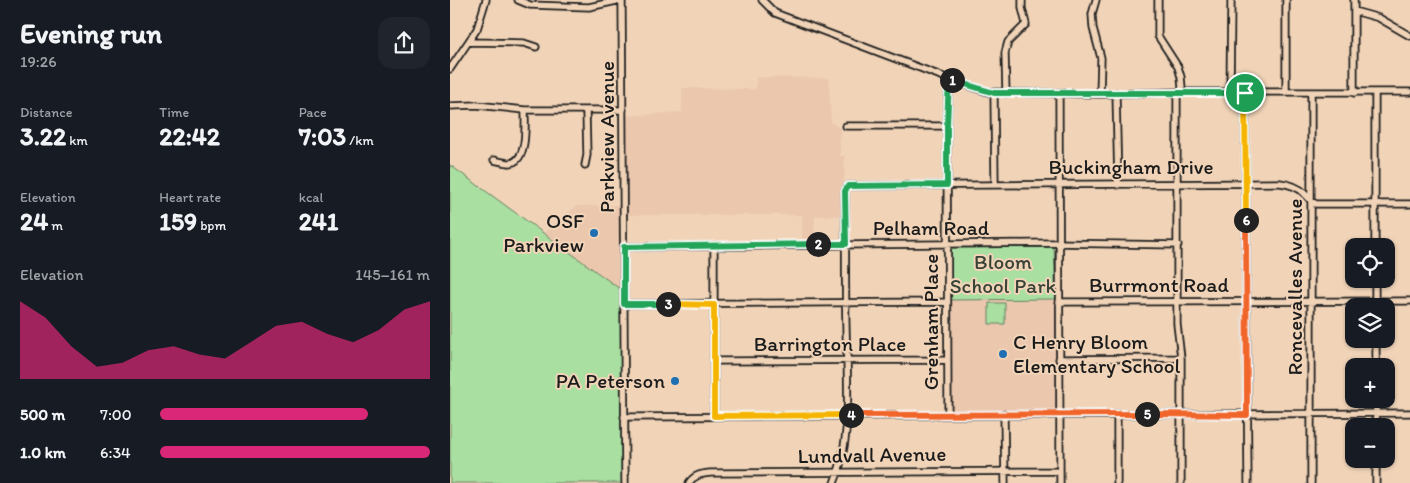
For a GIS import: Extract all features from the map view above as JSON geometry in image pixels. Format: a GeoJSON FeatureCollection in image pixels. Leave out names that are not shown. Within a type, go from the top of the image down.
{"type":"FeatureCollection","features":[{"type":"Feature","properties":{"kind":"street"},"geometry":{"type":"LineString","coordinates":[[450,69],[477,29],[486,0]]}},
{"type":"Feature","properties":{"kind":"street"},"geometry":{"type":"LineString","coordinates":[[518,0],[530,5],[589,7],[622,0]]}},
{"type":"Feature","properties":{"kind":"street","name":"Parkview Avenue"},"geometry":{"type":"LineString","coordinates":[[622,0],[625,483]]}},
{"type":"Feature","properties":{"kind":"street"},"geometry":{"type":"LineString","coordinates":[[762,0],[775,13],[949,79],[994,93],[1410,92]]}},
{"type":"Feature","properties":{"kind":"street"},"geometry":{"type":"LineString","coordinates":[[1006,93],[1005,53],[1012,38],[1026,24],[1022,0]]}},
{"type":"Feature","properties":{"kind":"street"},"geometry":{"type":"LineString","coordinates":[[1096,0],[1092,14],[1093,28],[1100,58],[1100,94]]}},
{"type":"Feature","properties":{"kind":"street"},"geometry":{"type":"LineString","coordinates":[[1158,0],[1158,36],[1178,67],[1182,88],[1177,96],[1177,301],[1181,358],[1181,483]]}},
{"type":"Feature","properties":{"kind":"street"},"geometry":{"type":"LineString","coordinates":[[1230,92],[1231,0]]}},
{"type":"Feature","properties":{"kind":"street"},"geometry":{"type":"LineString","coordinates":[[1286,0],[1286,92]]}},
{"type":"Feature","properties":{"kind":"street"},"geometry":{"type":"LineString","coordinates":[[1354,0],[1354,92]]}},
{"type":"Feature","properties":{"kind":"street"},"geometry":{"type":"LineString","coordinates":[[1354,11],[1379,18],[1410,36]]}},
{"type":"Feature","properties":{"kind":"street"},"geometry":{"type":"LineString","coordinates":[[469,42],[524,43],[536,47]]}},
{"type":"Feature","properties":{"kind":"street","name":"Grenham Place"},"geometry":{"type":"LineString","coordinates":[[948,415],[947,126],[949,79]]}},
{"type":"Feature","properties":{"kind":"street","name":"Roncevalles Avenue"},"geometry":{"type":"LineString","coordinates":[[1311,92],[1311,483]]}},
{"type":"Feature","properties":{"kind":"street"},"geometry":{"type":"LineString","coordinates":[[1375,92],[1375,238]]}},
{"type":"Feature","properties":{"kind":"street"},"geometry":{"type":"LineString","coordinates":[[994,93],[995,184]]}},
{"type":"Feature","properties":{"kind":"street"},"geometry":{"type":"LineString","coordinates":[[1059,93],[1058,359],[1060,483]]}},
{"type":"Feature","properties":{"kind":"street"},"geometry":{"type":"LineString","coordinates":[[1116,93],[1118,185]]}},
{"type":"Feature","properties":{"kind":"street"},"geometry":{"type":"LineString","coordinates":[[1245,93],[1248,483]]}},
{"type":"Feature","properties":{"kind":"street"},"geometry":{"type":"LineString","coordinates":[[450,106],[476,105],[525,110],[586,112],[623,110]]}},
{"type":"Feature","properties":{"kind":"street"},"geometry":{"type":"LineString","coordinates":[[494,160],[511,163],[520,156],[524,145],[525,110]]}},
{"type":"Feature","properties":{"kind":"street"},"geometry":{"type":"LineString","coordinates":[[585,165],[587,155],[586,112]]}},
{"type":"Feature","properties":{"kind":"street"},"geometry":{"type":"LineString","coordinates":[[846,126],[947,126]]}},
{"type":"Feature","properties":{"kind":"street","name":"Buckingham Drive"},"geometry":{"type":"LineString","coordinates":[[846,244],[846,188],[848,186],[1288,184],[1302,190],[1311,202]]}},
{"type":"Feature","properties":{"kind":"street"},"geometry":{"type":"LineString","coordinates":[[1311,202],[1316,204],[1410,204]]}},
{"type":"Feature","properties":{"kind":"street","name":"Pelham Road"},"geometry":{"type":"LineString","coordinates":[[624,247],[1058,243],[1178,245]]}},
{"type":"Feature","properties":{"kind":"street"},"geometry":{"type":"LineString","coordinates":[[834,483],[839,472],[843,453],[846,415],[846,244]]}},
{"type":"Feature","properties":{"kind":"street"},"geometry":{"type":"LineString","coordinates":[[714,246],[714,416]]}},
{"type":"Feature","properties":{"kind":"street","name":"Burrmont Road"},"geometry":{"type":"LineString","coordinates":[[1395,302],[1410,300]]}},
{"type":"Feature","properties":{"kind":"street"},"geometry":{"type":"LineString","coordinates":[[624,304],[714,305],[947,302]]}},
{"type":"Feature","properties":{"kind":"street","name":"Burrmont Road"},"geometry":{"type":"LineString","coordinates":[[1059,302],[1345,303]]}},
{"type":"Feature","properties":{"kind":"street"},"geometry":{"type":"LineString","coordinates":[[1058,359],[1181,358]]}},
{"type":"Feature","properties":{"kind":"street","name":"Barrington Place"},"geometry":{"type":"LineString","coordinates":[[714,361],[948,360]]}},
{"type":"Feature","properties":{"kind":"street"},"geometry":{"type":"LineString","coordinates":[[1377,408],[1377,418]]}},
{"type":"Feature","properties":{"kind":"street"},"geometry":{"type":"LineString","coordinates":[[624,416],[1410,413]]}},
{"type":"Feature","properties":{"kind":"street"},"geometry":{"type":"LineString","coordinates":[[1004,414],[1005,483]]}},
{"type":"Feature","properties":{"kind":"street"},"geometry":{"type":"LineString","coordinates":[[1118,414],[1118,483]]}},
{"type":"Feature","properties":{"kind":"street"},"geometry":{"type":"LineString","coordinates":[[1376,468],[1376,483]]}},
{"type":"Feature","properties":{"kind":"street","name":"Lundvall Avenue"},"geometry":{"type":"LineString","coordinates":[[689,483],[692,478],[698,475],[710,473],[1060,471]]}},
{"type":"Feature","properties":{"kind":"shaded area"},"geometry":{"type":"Polygon","coordinates":[[[756,77],[829,78],[831,122],[840,128],[840,156],[845,156],[843,216],[815,216],[814,243],[802,243],[802,215],[627,215],[627,116],[682,112],[682,88],[756,89],[756,77]]]}},
{"type":"Feature","properties":{"kind":"shaded area"},"geometry":{"type":"Polygon","coordinates":[[[620,205],[620,289],[544,233],[576,206],[620,205]]]}},
{"type":"Feature","properties":{"kind":"shaded area","name":"C Henry Bloom Elementary School"},"geometry":{"type":"Polygon","coordinates":[[[1056,299],[1056,410],[951,411],[950,300],[1056,299]]]}},
{"type":"Feature","properties":{"kind":"green space"},"geometry":{"type":"Polygon","coordinates":[[[450,165],[620,289],[623,304],[623,483],[450,483],[450,165]]]}},
{"type":"Feature","properties":{"kind":"green space","name":"Bloom School Park"},"geometry":{"type":"Polygon","coordinates":[[[1054,247],[1056,299],[950,300],[951,248],[1054,247]]]}},
{"type":"Feature","properties":{"kind":"green space"},"geometry":{"type":"Polygon","coordinates":[[[989,303],[1005,303],[1005,324],[989,324],[989,303]]]}},
{"type":"Feature","properties":{"kind":"place","name":"OSF Parkview"},"geometry":{"type":"Point","coordinates":[594,233]}},
{"type":"Feature","properties":{"kind":"place","name":"C Henry Bloom Elementary School"},"geometry":{"type":"Point","coordinates":[1003,354]}},
{"type":"Feature","properties":{"kind":"place","name":"PA Peterson"},"geometry":{"type":"Point","coordinates":[675,381]}},
{"type":"Feature","properties":{"kind":"route"},"geometry":{"type":"LineString","coordinates":[[949,79],[994,93],[1245,93],[1247,415],[1182,413],[714,416],[714,305],[624,304],[624,247],[846,244],[845,191],[848,186],[947,185],[949,79]]}}]}
